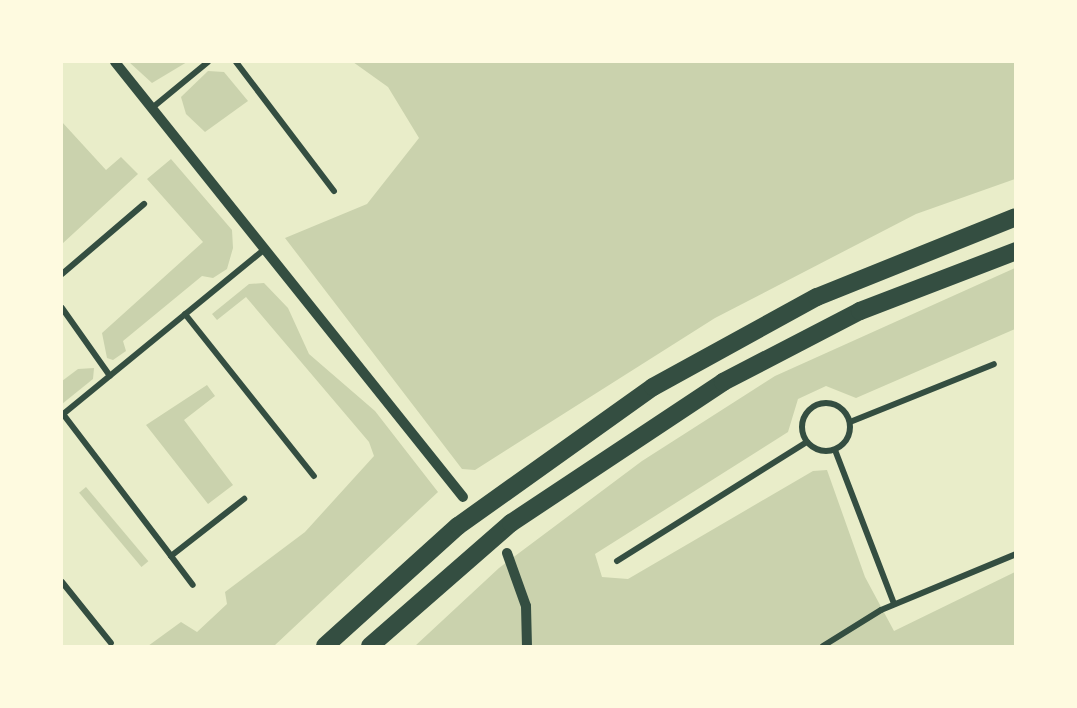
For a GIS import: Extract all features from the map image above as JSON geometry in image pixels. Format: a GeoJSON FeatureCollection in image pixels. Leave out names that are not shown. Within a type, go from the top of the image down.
{"type":"FeatureCollection","features":[{"type":"Feature","properties":{"kind":"highway"},"geometry":{"type":"LineString","coordinates":[[325,646],[459,526],[653,387],[817,297],[1016,217]]}},
{"type":"Feature","properties":{"kind":"highway"},"geometry":{"type":"LineString","coordinates":[[370,646],[511,523],[706,392],[860,311],[1016,251]]}},
{"type":"Feature","properties":{"kind":"street"},"geometry":{"type":"LineString","coordinates":[[115,62],[463,497]]}},
{"type":"Feature","properties":{"kind":"street"},"geometry":{"type":"LineString","coordinates":[[152,108],[208,62]]}},
{"type":"Feature","properties":{"kind":"street"},"geometry":{"type":"LineString","coordinates":[[236,62],[334,191]]}},
{"type":"Feature","properties":{"kind":"street"},"geometry":{"type":"LineString","coordinates":[[62,274],[144,204]]}},
{"type":"Feature","properties":{"kind":"street"},"geometry":{"type":"LineString","coordinates":[[193,585],[62,414],[265,249]]}},
{"type":"Feature","properties":{"kind":"street"},"geometry":{"type":"LineString","coordinates":[[62,308],[110,376]]}},
{"type":"Feature","properties":{"kind":"street"},"geometry":{"type":"LineString","coordinates":[[185,314],[314,476]]}},
{"type":"Feature","properties":{"kind":"street"},"geometry":{"type":"LineString","coordinates":[[850,422],[994,364]]}},
{"type":"Feature","properties":{"kind":"street"},"geometry":{"type":"LineString","coordinates":[[817,405],[838,406],[850,422],[846,442],[835,450],[823,452],[807,442],[803,421],[817,405]]}},
{"type":"Feature","properties":{"kind":"street"},"geometry":{"type":"LineString","coordinates":[[617,561],[807,442]]}},
{"type":"Feature","properties":{"kind":"street"},"geometry":{"type":"LineString","coordinates":[[835,450],[894,604]]}},
{"type":"Feature","properties":{"kind":"street"},"geometry":{"type":"LineString","coordinates":[[171,556],[244,499]]}},
{"type":"Feature","properties":{"kind":"street"},"geometry":{"type":"LineString","coordinates":[[507,553],[526,606],[527,646]]}},
{"type":"Feature","properties":{"kind":"street"},"geometry":{"type":"LineString","coordinates":[[823,646],[894,604],[1016,554]]}},
{"type":"Feature","properties":{"kind":"street"},"geometry":{"type":"LineString","coordinates":[[62,582],[111,643]]}},
{"type":"Feature","properties":{"kind":"green space"},"geometry":{"type":"Polygon","coordinates":[[[129,62],[187,62],[152,83],[129,62]]]}},
{"type":"Feature","properties":{"kind":"green space"},"geometry":{"type":"Polygon","coordinates":[[[353,62],[1015,62],[1015,179],[916,214],[715,318],[475,470],[462,469],[285,238],[367,204],[419,138],[388,87],[353,62]]]}},
{"type":"Feature","properties":{"kind":"green space"},"geometry":{"type":"Polygon","coordinates":[[[208,71],[224,72],[248,101],[205,132],[186,114],[181,97],[208,71]]]}},
{"type":"Feature","properties":{"kind":"green space"},"geometry":{"type":"Polygon","coordinates":[[[62,122],[106,170],[121,157],[138,174],[62,244],[62,122]]]}},
{"type":"Feature","properties":{"kind":"green space"},"geometry":{"type":"Polygon","coordinates":[[[171,159],[232,230],[233,248],[227,269],[213,278],[202,276],[123,341],[126,351],[113,360],[107,358],[102,333],[203,242],[147,179],[171,159]]]}},
{"type":"Feature","properties":{"kind":"green space"},"geometry":{"type":"Polygon","coordinates":[[[1015,268],[1015,329],[856,398],[826,386],[798,399],[788,432],[595,554],[602,577],[628,579],[813,471],[827,470],[865,577],[894,631],[1015,572],[1015,646],[415,646],[499,568],[642,461],[775,376],[1015,268]]]}},
{"type":"Feature","properties":{"kind":"green space"},"geometry":{"type":"Polygon","coordinates":[[[264,283],[288,308],[309,354],[375,411],[438,492],[274,646],[148,646],[181,622],[197,632],[227,604],[225,592],[305,532],[374,456],[369,442],[246,297],[217,320],[212,314],[249,284],[264,283]]]}},
{"type":"Feature","properties":{"kind":"green space"},"geometry":{"type":"Polygon","coordinates":[[[94,368],[93,379],[62,404],[62,381],[78,369],[94,368]]]}},
{"type":"Feature","properties":{"kind":"green space"},"geometry":{"type":"Polygon","coordinates":[[[207,385],[215,396],[184,420],[233,485],[208,504],[146,425],[207,385]]]}},
{"type":"Feature","properties":{"kind":"green space"},"geometry":{"type":"Polygon","coordinates":[[[86,487],[148,561],[141,567],[79,493],[86,487]]]}}]}
